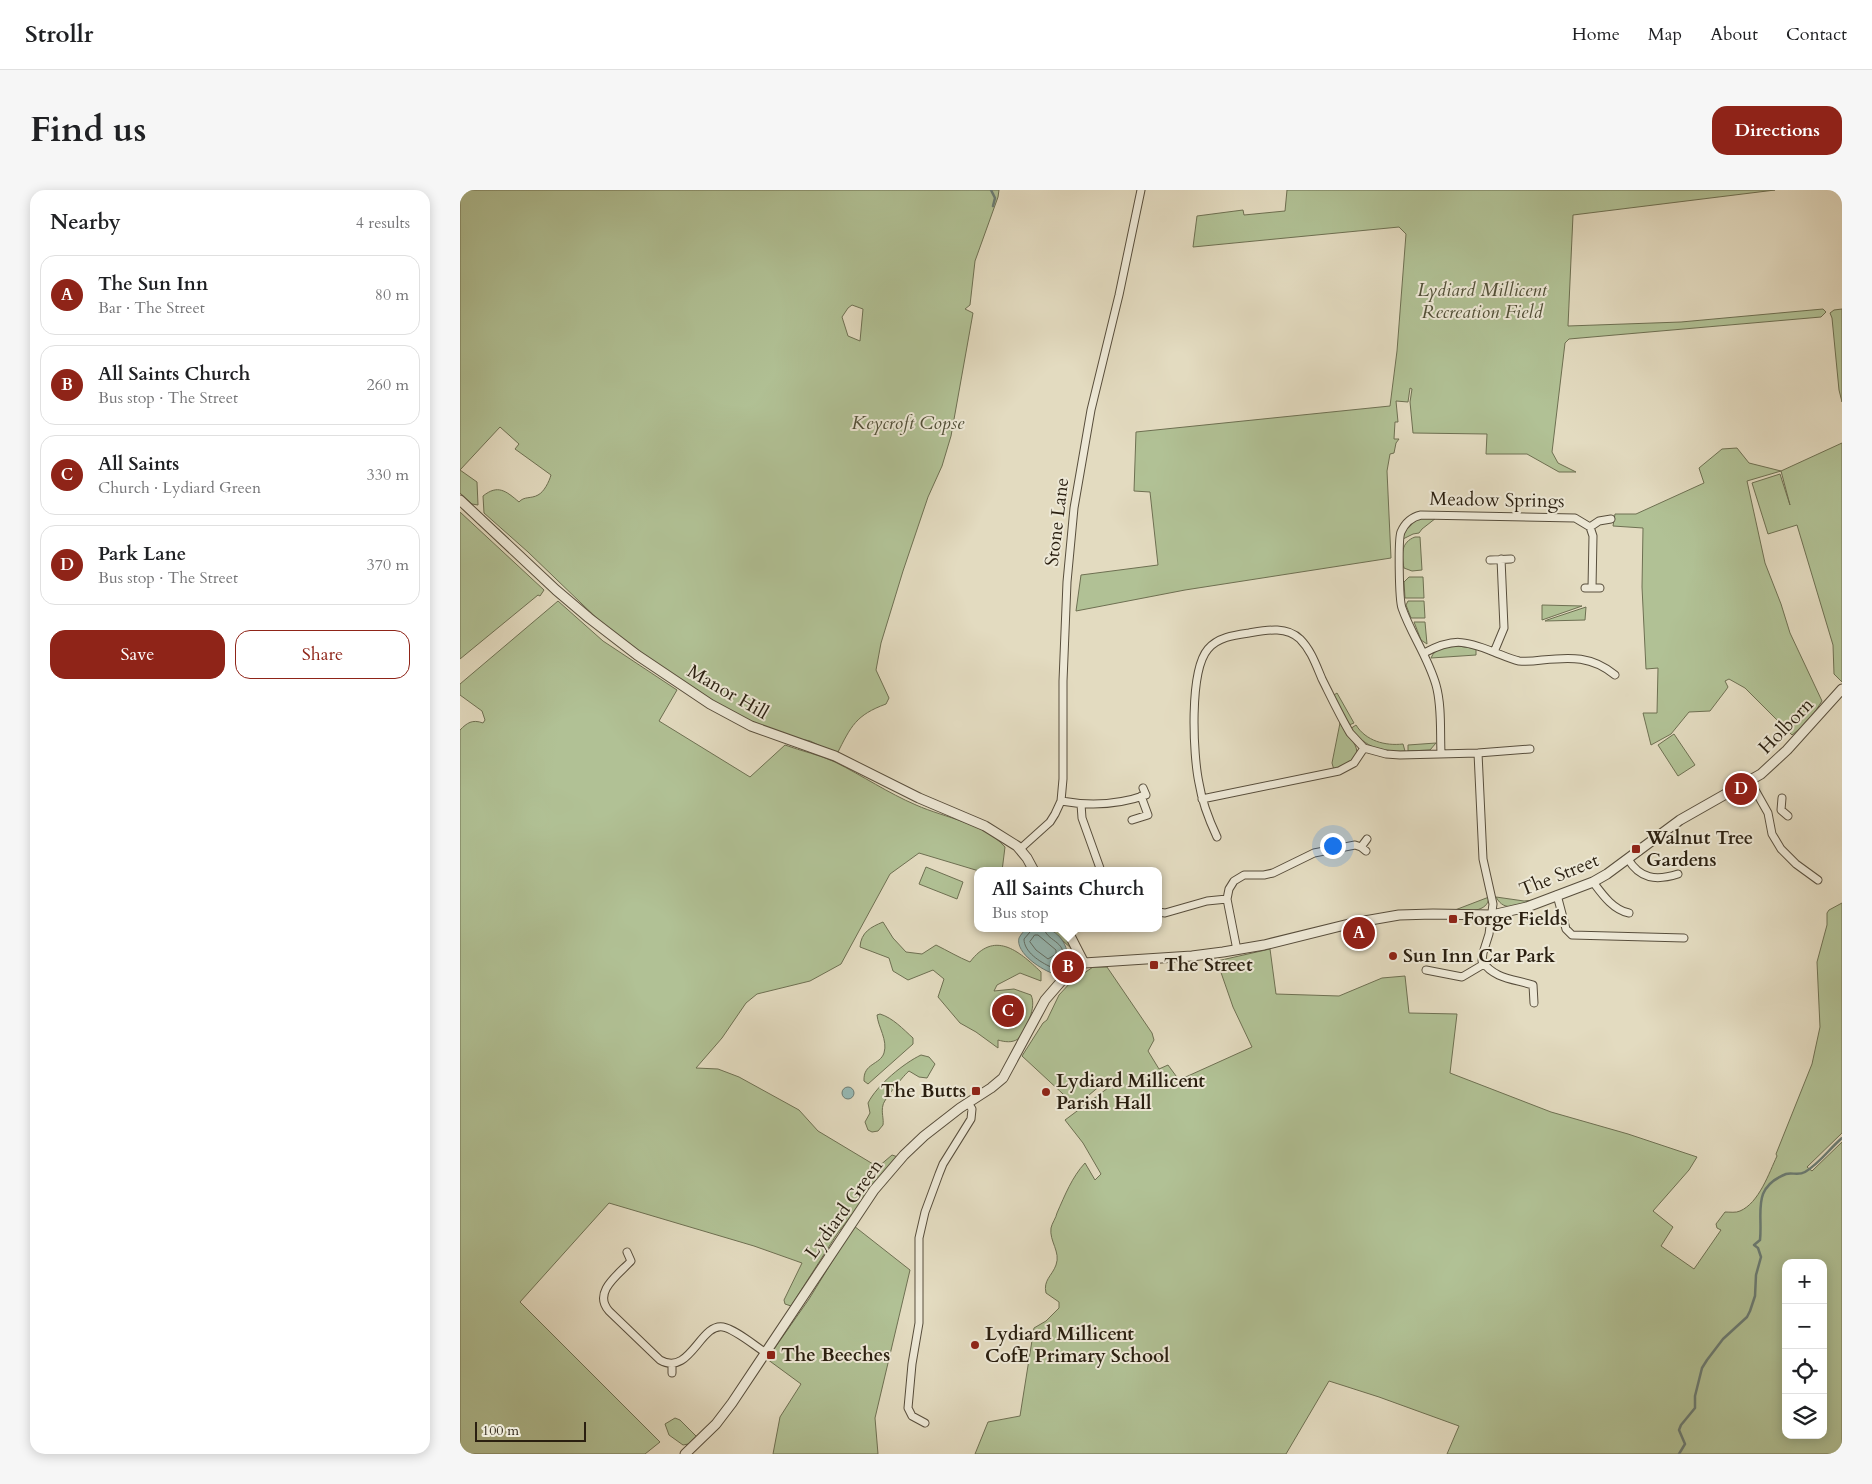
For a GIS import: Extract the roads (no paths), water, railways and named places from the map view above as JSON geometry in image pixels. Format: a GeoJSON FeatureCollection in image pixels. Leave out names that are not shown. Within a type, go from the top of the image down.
{"type":"FeatureCollection","features":[{"type":"Feature","properties":{"kind":"street","name":"Stone Lane"},"geometry":{"type":"LineString","coordinates":[[1020,849],[1050,822],[1061,801],[1067,582],[1074,508],[1091,410],[1119,295],[1140,190]]}},
{"type":"Feature","properties":{"kind":"street","name":"Manor Hill"},"geometry":{"type":"LineString","coordinates":[[460,500],[556,590],[589,618],[637,655],[710,704],[751,726],[835,756],[919,798],[996,832],[1020,849]]}},
{"type":"Feature","properties":{"kind":"street","name":"Meadow Springs"},"geometry":{"type":"LineString","coordinates":[[1424,653],[1401,605],[1400,541],[1404,527],[1413,518],[1423,515],[1567,517],[1582,521],[1590,528]]}},
{"type":"Feature","properties":{"kind":"street"},"geometry":{"type":"LineString","coordinates":[[1592,588],[1593,536],[1590,528],[1599,521],[1612,519]]}},
{"type":"Feature","properties":{"kind":"street"},"geometry":{"type":"LineString","coordinates":[[1490,560],[1511,559]]}},
{"type":"Feature","properties":{"kind":"street"},"geometry":{"type":"LineString","coordinates":[[1494,652],[1504,628],[1501,560]]}},
{"type":"Feature","properties":{"kind":"street"},"geometry":{"type":"LineString","coordinates":[[1217,837],[1202,799],[1195,755],[1196,682],[1198,668],[1208,648],[1225,638],[1276,630],[1295,635],[1311,653],[1350,733],[1364,748],[1380,753],[1400,755],[1478,753],[1530,749]]}},
{"type":"Feature","properties":{"kind":"street"},"geometry":{"type":"LineString","coordinates":[[1441,753],[1438,693],[1424,653],[1445,643],[1459,642],[1476,645],[1520,661],[1565,658],[1584,660],[1599,664],[1615,675]]}},
{"type":"Feature","properties":{"kind":"street","name":"Holborn"},"geometry":{"type":"LineString","coordinates":[[1750,781],[1771,766],[1842,689]]}},
{"type":"Feature","properties":{"kind":"street"},"geometry":{"type":"LineString","coordinates":[[1202,799],[1339,771],[1354,762],[1364,748]]}},
{"type":"Feature","properties":{"kind":"street"},"geometry":{"type":"LineString","coordinates":[[1478,753],[1483,860],[1492,898],[1492,915],[1488,940],[1482,957],[1484,964],[1498,976],[1533,985],[1534,1003]]}},
{"type":"Feature","properties":{"kind":"street"},"geometry":{"type":"LineString","coordinates":[[1750,781],[1768,813],[1772,834],[1781,849],[1796,864],[1818,880]]}},
{"type":"Feature","properties":{"kind":"street","name":"The Street"},"geometry":{"type":"LineString","coordinates":[[1084,962],[1192,956],[1237,950],[1353,923],[1399,915],[1492,915],[1519,909],[1594,882],[1680,820],[1750,781]]}},
{"type":"Feature","properties":{"kind":"street"},"geometry":{"type":"LineString","coordinates":[[1061,801],[1081,804],[1116,802],[1146,795],[1143,788]]}},
{"type":"Feature","properties":{"kind":"street"},"geometry":{"type":"LineString","coordinates":[[1132,820],[1148,815],[1141,796]]}},
{"type":"Feature","properties":{"kind":"street"},"geometry":{"type":"LineString","coordinates":[[1781,810],[1782,798]]}},
{"type":"Feature","properties":{"kind":"street"},"geometry":{"type":"LineString","coordinates":[[1081,804],[1082,818],[1100,867]]}},
{"type":"Feature","properties":{"kind":"street"},"geometry":{"type":"LineString","coordinates":[[1768,813],[1781,810]]}},
{"type":"Feature","properties":{"kind":"street"},"geometry":{"type":"LineString","coordinates":[[1781,810],[1788,816]]}},
{"type":"Feature","properties":{"kind":"street"},"geometry":{"type":"LineString","coordinates":[[1237,950],[1227,899],[1231,885],[1241,876],[1273,873],[1302,858],[1319,852],[1352,846],[1363,849],[1367,839]]}},
{"type":"Feature","properties":{"kind":"street"},"geometry":{"type":"LineString","coordinates":[[1020,849],[1031,867]]}},
{"type":"Feature","properties":{"kind":"street"},"geometry":{"type":"LineString","coordinates":[[1628,859],[1637,872],[1646,876],[1678,874]]}},
{"type":"Feature","properties":{"kind":"street"},"geometry":{"type":"LineString","coordinates":[[1594,882],[1607,900],[1619,910],[1629,913]]}},
{"type":"Feature","properties":{"kind":"street"},"geometry":{"type":"LineString","coordinates":[[1557,895],[1566,929],[1572,935],[1684,938]]}},
{"type":"Feature","properties":{"kind":"street"},"geometry":{"type":"LineString","coordinates":[[1162,913],[1207,901],[1227,899]]}},
{"type":"Feature","properties":{"kind":"street"},"geometry":{"type":"LineString","coordinates":[[1068,932],[1084,962]]}},
{"type":"Feature","properties":{"kind":"street","name":"Lydiard Green"},"geometry":{"type":"LineString","coordinates":[[685,1454],[724,1414],[862,1207],[883,1179],[924,1136],[1003,1078],[1045,1000],[1064,978],[1084,962]]}},
{"type":"Feature","properties":{"kind":"street"},"geometry":{"type":"LineString","coordinates":[[1426,970],[1462,977],[1484,964]]}},
{"type":"Feature","properties":{"kind":"street"},"geometry":{"type":"LineString","coordinates":[[926,1422],[912,1416],[908,1408],[912,1364],[919,1323],[919,1238],[925,1212],[943,1164],[971,1119],[972,1109],[968,1103]]}},
{"type":"Feature","properties":{"kind":"street"},"geometry":{"type":"LineString","coordinates":[[627,1252],[631,1261],[639,1264]]}},
{"type":"Feature","properties":{"kind":"street"},"geometry":{"type":"LineString","coordinates":[[631,1261],[606,1288],[602,1295],[603,1303],[658,1358],[672,1364],[682,1360],[711,1331],[719,1327],[730,1330],[766,1353]]}},
{"type":"Feature","properties":{"kind":"street"},"geometry":{"type":"LineString","coordinates":[[672,1364],[672,1373]]}},
{"type":"Feature","properties":{"kind":"water"},"geometry":{"type":"Polygon","coordinates":[[[1024,932],[1055,933],[1060,937],[1066,948],[1067,966],[1059,965],[1055,974],[1031,960],[1021,950],[1019,938],[1024,932]]]}},
{"type":"Feature","properties":{"kind":"water"},"geometry":{"type":"Polygon","coordinates":[[[848,1087],[854,1093],[848,1099],[842,1093],[848,1087]]]}},
{"type":"Feature","properties":{"kind":"waterway"},"geometry":{"type":"LineString","coordinates":[[991,190],[995,198],[993,206]]}},
{"type":"Feature","properties":{"kind":"waterway"},"geometry":{"type":"LineString","coordinates":[[1679,1454],[1685,1444],[1679,1430],[1695,1408],[1695,1396],[1702,1368],[1723,1339],[1747,1317],[1755,1296],[1756,1275],[1761,1257],[1758,1248],[1754,1245],[1760,1240],[1760,1211],[1763,1194],[1775,1180],[1786,1174],[1802,1173],[1810,1168],[1842,1138]]}},
{"type":"Feature","properties":{"kind":"place","name":"Park Lane"},"geometry":{"type":"Point","coordinates":[1741,789]}},
{"type":"Feature","properties":{"kind":"place","name":"Walnut Tree Gardens"},"geometry":{"type":"Point","coordinates":[1636,849]}},
{"type":"Feature","properties":{"kind":"place","name":"Forge Fields"},"geometry":{"type":"Point","coordinates":[1453,919]}},
{"type":"Feature","properties":{"kind":"place","name":"The Sun Inn"},"geometry":{"type":"Point","coordinates":[1359,933]}},
{"type":"Feature","properties":{"kind":"place","name":"Sun Inn Car Park"},"geometry":{"type":"Point","coordinates":[1393,956]}},
{"type":"Feature","properties":{"kind":"place","name":"The Street"},"geometry":{"type":"Point","coordinates":[1154,965]}},
{"type":"Feature","properties":{"kind":"place","name":"All Saints Church"},"geometry":{"type":"Point","coordinates":[1068,967]}},
{"type":"Feature","properties":{"kind":"place","name":"All Saints"},"geometry":{"type":"Point","coordinates":[1008,1011]}},
{"type":"Feature","properties":{"kind":"place","name":"The Butts"},"geometry":{"type":"Point","coordinates":[976,1091]}},
{"type":"Feature","properties":{"kind":"place","name":"Lydiard Millicent Parish Hall"},"geometry":{"type":"Point","coordinates":[1046,1092]}},
{"type":"Feature","properties":{"kind":"place","name":"Lydiard Millicent CofE Primary School"},"geometry":{"type":"Point","coordinates":[975,1345]}},
{"type":"Feature","properties":{"kind":"place","name":"The Beeches"},"geometry":{"type":"Point","coordinates":[771,1355]}},
{"type":"Feature","properties":{"kind":"park label","name":"Lydiard Millicent Recreation Field"},"geometry":{"type":"Point","coordinates":[1482,301]}},
{"type":"Feature","properties":{"kind":"park label","name":"Keycroft Copse"},"geometry":{"type":"Point","coordinates":[908,423]}}]}
